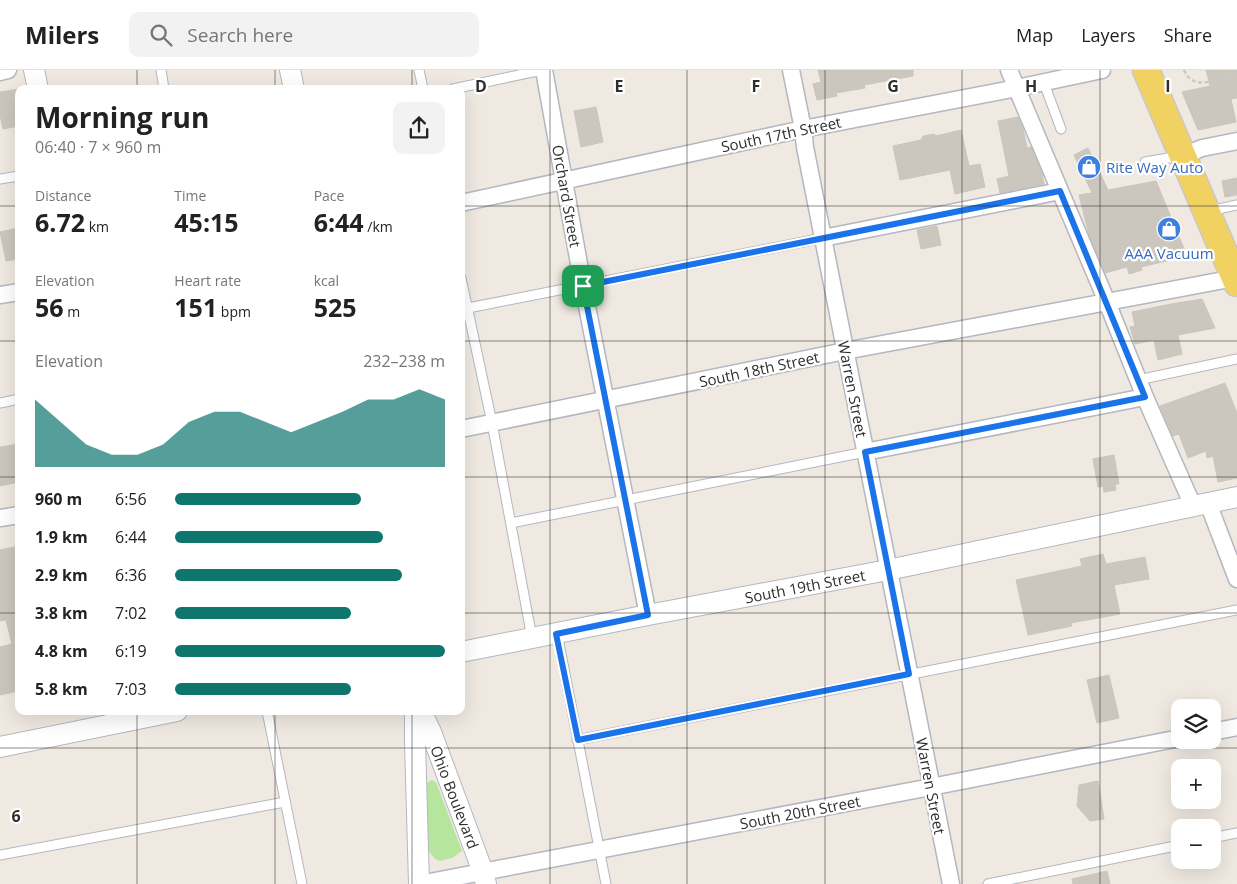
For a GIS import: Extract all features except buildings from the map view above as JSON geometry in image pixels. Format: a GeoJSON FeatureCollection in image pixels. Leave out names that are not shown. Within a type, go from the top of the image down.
{"type":"FeatureCollection","features":[{"type":"Feature","properties":{"kind":"main road"},"geometry":{"type":"LineString","coordinates":[[1146,70],[1236,279]]}},
{"type":"Feature","properties":{"kind":"street"},"geometry":{"type":"LineString","coordinates":[[0,72],[8,70]]}},
{"type":"Feature","properties":{"kind":"street"},"geometry":{"type":"LineString","coordinates":[[34,70],[37,85]]}},
{"type":"Feature","properties":{"kind":"street"},"geometry":{"type":"LineString","coordinates":[[290,70],[293,85]]}},
{"type":"Feature","properties":{"kind":"street","name":"Orchard Street"},"geometry":{"type":"LineString","coordinates":[[543,70],[583,286],[648,615]]}},
{"type":"Feature","properties":{"kind":"street","name":"Warren Street"},"geometry":{"type":"LineString","coordinates":[[792,70],[805,147],[951,884]]}},
{"type":"Feature","properties":{"kind":"street"},"geometry":{"type":"LineString","coordinates":[[1009,70],[1145,397],[1201,504],[1229,542],[1237,579]]}},
{"type":"Feature","properties":{"kind":"street","name":"South 17th Street"},"geometry":{"type":"LineString","coordinates":[[465,201],[803,130],[1102,70]]}},
{"type":"Feature","properties":{"kind":"street"},"geometry":{"type":"LineString","coordinates":[[1183,156],[1202,148],[1237,141]]}},
{"type":"Feature","properties":{"kind":"street"},"geometry":{"type":"LineString","coordinates":[[823,238],[1060,191]]}},
{"type":"Feature","properties":{"kind":"street","name":"South 18th Street"},"geometry":{"type":"LineString","coordinates":[[465,428],[845,351],[1236,279]]}},
{"type":"Feature","properties":{"kind":"street"},"geometry":{"type":"LineString","coordinates":[[0,295],[15,293]]}},
{"type":"Feature","properties":{"kind":"street"},"geometry":{"type":"LineString","coordinates":[[865,452],[1145,397]]}},
{"type":"Feature","properties":{"kind":"street","name":"South 19th Street"},"geometry":{"type":"LineString","coordinates":[[465,651],[888,570],[1237,497]]}},
{"type":"Feature","properties":{"kind":"street"},"geometry":{"type":"LineString","coordinates":[[0,518],[15,516]]}},
{"type":"Feature","properties":{"kind":"street"},"geometry":{"type":"LineString","coordinates":[[0,747],[155,715]]}},
{"type":"Feature","properties":{"kind":"street","name":"Ohio Boulevard"},"geometry":{"type":"LineString","coordinates":[[415,715],[419,884]]}},
{"type":"Feature","properties":{"kind":"street","name":"Ohio Boulevard"},"geometry":{"type":"LineString","coordinates":[[423,715],[431,732],[484,878]]}},
{"type":"Feature","properties":{"kind":"street"},"geometry":{"type":"LineString","coordinates":[[1221,730],[1237,727]]}},
{"type":"Feature","properties":{"kind":"street","name":"South 20th Street"},"geometry":{"type":"LineString","coordinates":[[419,884],[484,878],[599,850],[1171,740]]}},
{"type":"Feature","properties":{"kind":"lane"},"geometry":{"type":"LineString","coordinates":[[161,70],[163,85]]}},
{"type":"Feature","properties":{"kind":"lane"},"geometry":{"type":"LineString","coordinates":[[419,70],[422,85]]}},
{"type":"Feature","properties":{"kind":"lane"},"geometry":{"type":"LineString","coordinates":[[465,86],[543,70]]}},
{"type":"Feature","properties":{"kind":"lane"},"geometry":{"type":"LineString","coordinates":[[1044,83],[1061,129]]}},
{"type":"Feature","properties":{"kind":"lane"},"geometry":{"type":"LineString","coordinates":[[1145,162],[1183,156]]}},
{"type":"Feature","properties":{"kind":"lane"},"geometry":{"type":"LineString","coordinates":[[0,179],[15,177]]}},
{"type":"Feature","properties":{"kind":"lane"},"geometry":{"type":"LineString","coordinates":[[1207,211],[1237,205]]}},
{"type":"Feature","properties":{"kind":"lane"},"geometry":{"type":"LineString","coordinates":[[468,308],[823,238]]}},
{"type":"Feature","properties":{"kind":"lane"},"geometry":{"type":"LineString","coordinates":[[465,295],[492,423],[532,638]]}},
{"type":"Feature","properties":{"kind":"lane"},"geometry":{"type":"LineString","coordinates":[[1138,380],[1237,359]]}},
{"type":"Feature","properties":{"kind":"lane"},"geometry":{"type":"LineString","coordinates":[[0,403],[15,400]]}},
{"type":"Feature","properties":{"kind":"lane"},"geometry":{"type":"LineString","coordinates":[[511,523],[865,452]]}},
{"type":"Feature","properties":{"kind":"lane"},"geometry":{"type":"LineString","coordinates":[[578,740],[1237,610]]}},
{"type":"Feature","properties":{"kind":"lane"},"geometry":{"type":"LineString","coordinates":[[556,634],[606,884]]}},
{"type":"Feature","properties":{"kind":"lane"},"geometry":{"type":"LineString","coordinates":[[268,715],[302,884]]}},
{"type":"Feature","properties":{"kind":"lane"},"geometry":{"type":"LineString","coordinates":[[0,854],[286,802]]}},
{"type":"Feature","properties":{"kind":"lane"},"geometry":{"type":"LineString","coordinates":[[1221,836],[1237,833]]}},
{"type":"Feature","properties":{"kind":"lane"},"geometry":{"type":"LineString","coordinates":[[988,884],[1171,847]]}},
{"type":"Feature","properties":{"kind":"path"},"geometry":{"type":"LineString","coordinates":[[1184,70],[1193,82],[1218,81],[1237,74]]}},
{"type":"Feature","properties":{"kind":"green space"},"geometry":{"type":"Polygon","coordinates":[[[432,780],[436,782],[462,851],[452,858],[439,861],[428,850],[426,785],[432,780]]]}},
{"type":"Feature","properties":{"kind":"place","name":"Rite Way Auto"},"geometry":{"type":"Point","coordinates":[1089,167]}},
{"type":"Feature","properties":{"kind":"place","name":"AAA Vacuum"},"geometry":{"type":"Point","coordinates":[1169,229]}},
{"type":"Feature","properties":{"kind":"route"},"geometry":{"type":"LineString","coordinates":[[1060,191],[1145,397],[865,452],[909,674],[578,740],[556,634],[648,615],[583,286],[1060,191]]}}]}
